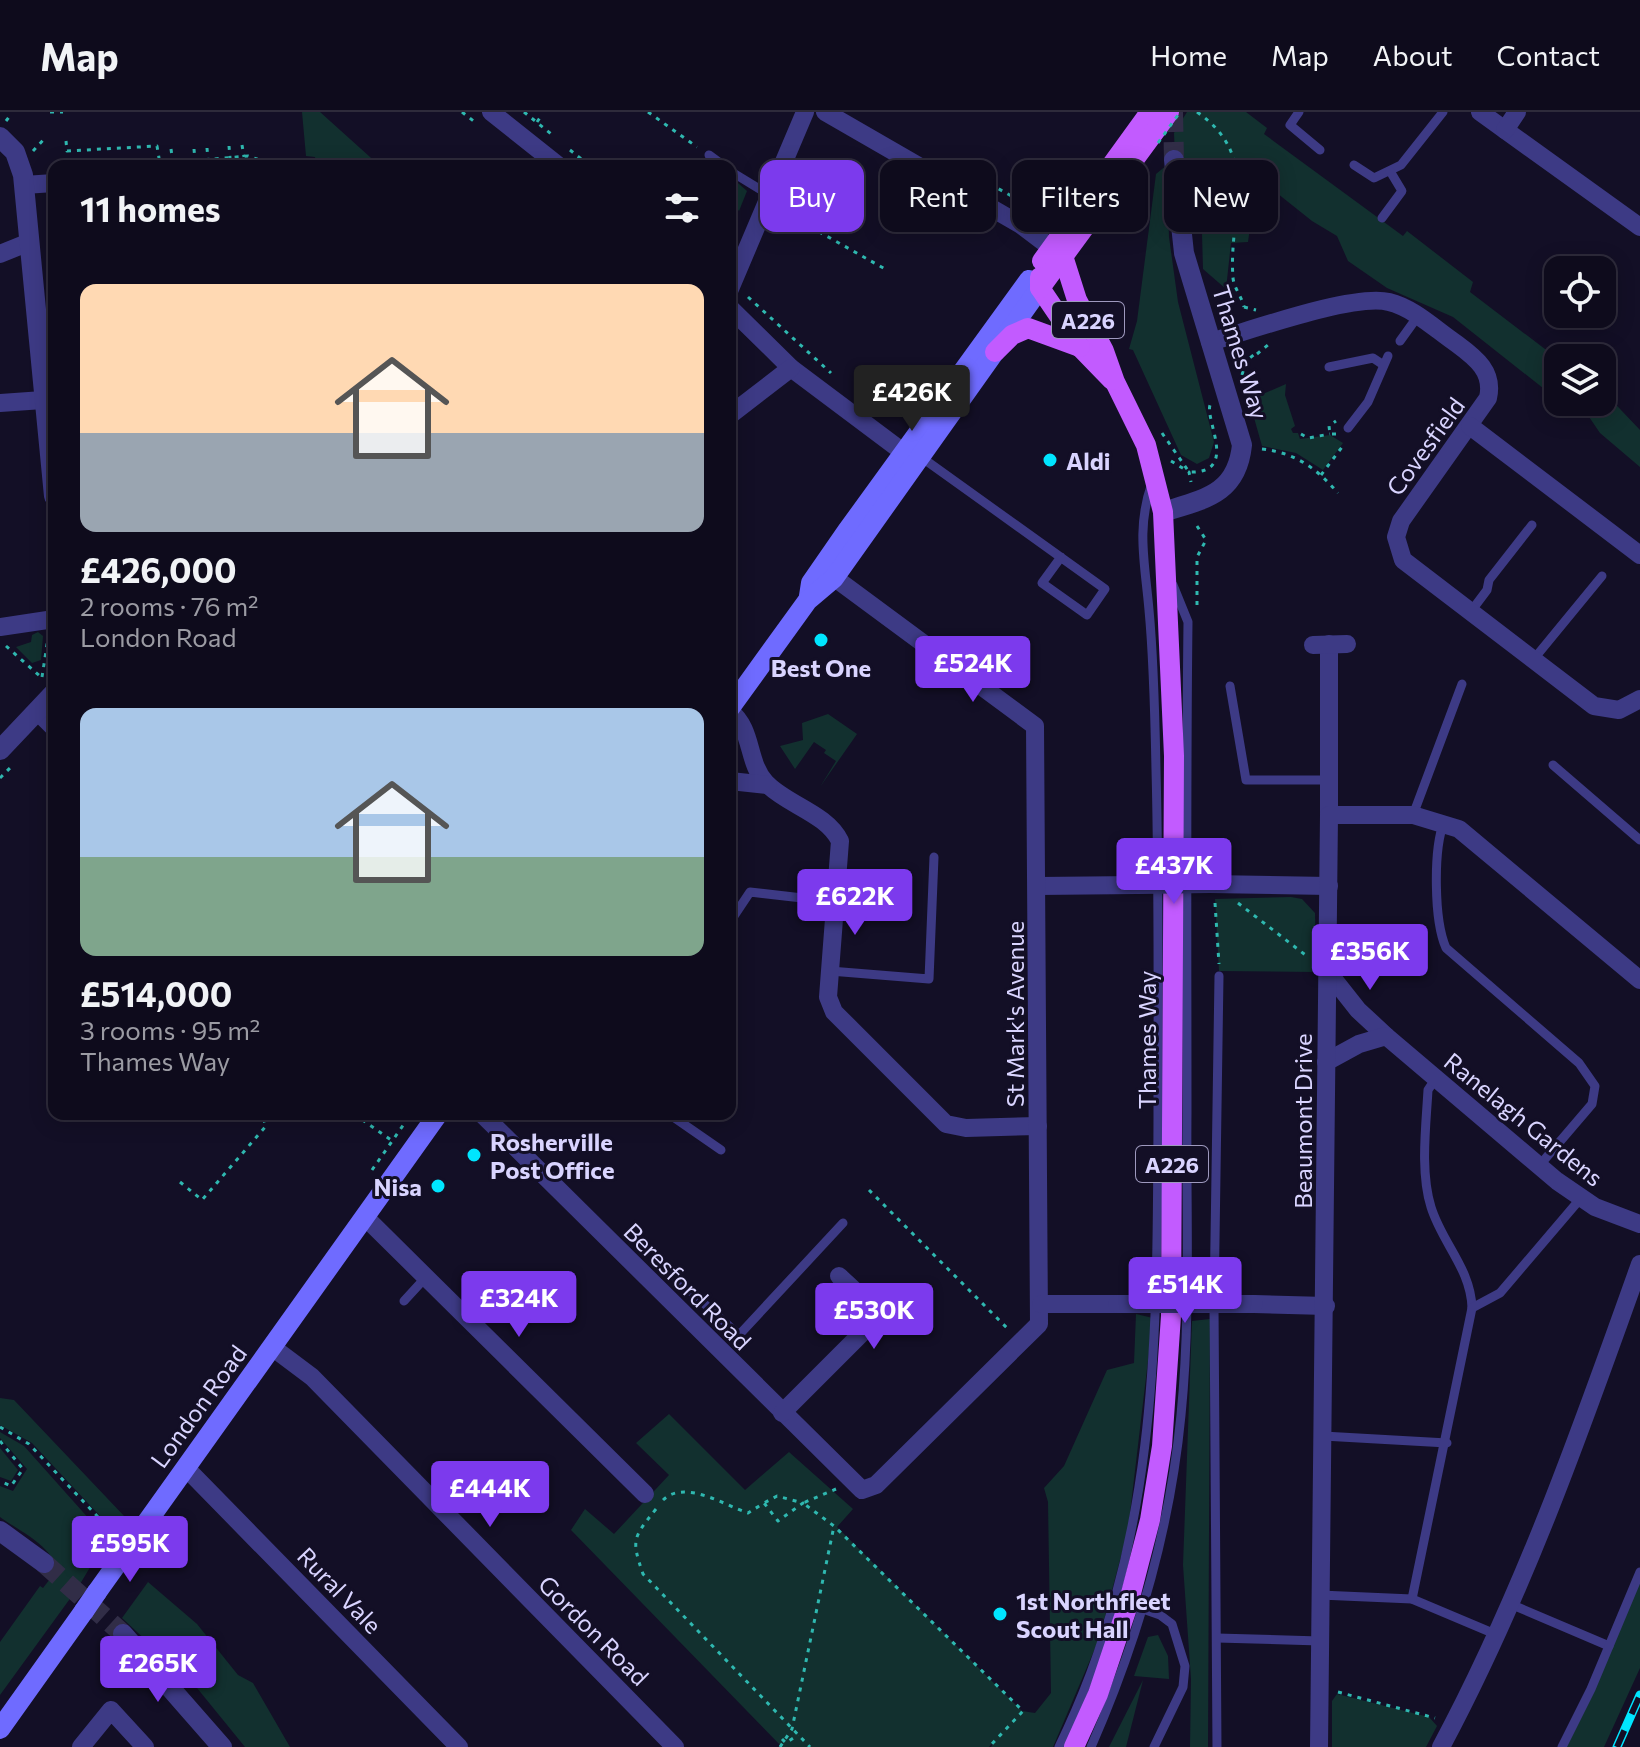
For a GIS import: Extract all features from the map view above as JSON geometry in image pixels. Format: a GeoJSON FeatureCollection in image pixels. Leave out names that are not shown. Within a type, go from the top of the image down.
{"type":"FeatureCollection","features":[{"type":"Feature","properties":{"kind":"main road"},"geometry":{"type":"LineString","coordinates":[[1123,160],[1150,112]]}},
{"type":"Feature","properties":{"kind":"main road","name":"A226"},"geometry":{"type":"LineString","coordinates":[[1130,160],[1154,140],[1169,112]]}},
{"type":"Feature","properties":{"kind":"main road","name":"A226"},"geometry":{"type":"LineString","coordinates":[[1036,278],[1067,232]]}},
{"type":"Feature","properties":{"kind":"main road","name":"Thames Way"},"geometry":{"type":"LineString","coordinates":[[1053,249],[1146,445],[1163,512],[1174,756],[1170,1339],[1158,1478],[1135,1607],[1074,1747]]}},
{"type":"Feature","properties":{"kind":"main road","name":"Thames Way"},"geometry":{"type":"LineString","coordinates":[[1036,278],[1080,347],[1115,382]]}},
{"type":"Feature","properties":{"kind":"main road"},"geometry":{"type":"LineString","coordinates":[[736,701],[914,457],[995,352],[1036,278]]}},
{"type":"Feature","properties":{"kind":"main road"},"geometry":{"type":"LineString","coordinates":[[914,457],[1036,278]]}},
{"type":"Feature","properties":{"kind":"main road","name":"A226"},"geometry":{"type":"LineString","coordinates":[[995,352],[1012,335],[1028,328],[1080,347]]}},
{"type":"Feature","properties":{"kind":"main road","name":"London Road"},"geometry":{"type":"LineString","coordinates":[[0,1729],[434,1120]]}},
{"type":"Feature","properties":{"kind":"street"},"geometry":{"type":"LineString","coordinates":[[491,112],[551,160]]}},
{"type":"Feature","properties":{"kind":"street"},"geometry":{"type":"LineString","coordinates":[[792,160],[805,112]]}},
{"type":"Feature","properties":{"kind":"street"},"geometry":{"type":"LineString","coordinates":[[825,112],[1019,224],[1053,249]]}},
{"type":"Feature","properties":{"kind":"street"},"geometry":{"type":"LineString","coordinates":[[1480,112],[1640,227]]}},
{"type":"Feature","properties":{"kind":"street"},"geometry":{"type":"LineString","coordinates":[[1505,130],[1517,112]]}},
{"type":"Feature","properties":{"kind":"street"},"geometry":{"type":"LineString","coordinates":[[0,403],[48,399],[27,243],[24,185],[18,159],[3,129]]}},
{"type":"Feature","properties":{"kind":"street"},"geometry":{"type":"LineString","coordinates":[[24,185],[48,183]]}},
{"type":"Feature","properties":{"kind":"street"},"geometry":{"type":"LineString","coordinates":[[738,291],[766,232]]}},
{"type":"Feature","properties":{"kind":"street","name":"Thames Way"},"geometry":{"type":"LineString","coordinates":[[1163,512],[1195,502],[1226,487],[1240,468],[1242,445],[1184,253],[1182,232]]}},
{"type":"Feature","properties":{"kind":"street"},"geometry":{"type":"LineString","coordinates":[[0,254],[27,243]]}},
{"type":"Feature","properties":{"kind":"street","name":"Covesfield"},"geometry":{"type":"LineString","coordinates":[[1210,342],[1371,300],[1393,303],[1418,316],[1471,355],[1486,372],[1489,395],[1401,521],[1396,535],[1405,564],[1600,709],[1626,709],[1640,699]]}},
{"type":"Feature","properties":{"kind":"street"},"geometry":{"type":"LineString","coordinates":[[736,314],[791,368],[914,457]]}},
{"type":"Feature","properties":{"kind":"street"},"geometry":{"type":"LineString","coordinates":[[736,410],[791,368]]}},
{"type":"Feature","properties":{"kind":"street"},"geometry":{"type":"LineString","coordinates":[[1470,426],[1640,555]]}},
{"type":"Feature","properties":{"kind":"street","name":"St Mark's Avenue"},"geometry":{"type":"LineString","coordinates":[[828,573],[1034,724],[1040,1323],[876,1485],[856,1486]]}},
{"type":"Feature","properties":{"kind":"street"},"geometry":{"type":"LineString","coordinates":[[2,626],[48,620]]}},
{"type":"Feature","properties":{"kind":"street","name":"Beaumont Drive"},"geometry":{"type":"LineString","coordinates":[[1319,1747],[1326,1306],[1330,644]]}},
{"type":"Feature","properties":{"kind":"street"},"geometry":{"type":"LineString","coordinates":[[0,750],[38,712],[44,686]]}},
{"type":"Feature","properties":{"kind":"street"},"geometry":{"type":"LineString","coordinates":[[38,712],[48,722]]}},
{"type":"Feature","properties":{"kind":"street"},"geometry":{"type":"LineString","coordinates":[[736,717],[747,733],[752,762],[768,785],[831,827],[838,836],[841,848],[828,997],[832,1010],[940,1120],[958,1128],[1038,1126]]}},
{"type":"Feature","properties":{"kind":"street"},"geometry":{"type":"LineString","coordinates":[[736,782],[768,785]]}},
{"type":"Feature","properties":{"kind":"street"},"geometry":{"type":"LineString","coordinates":[[1329,815],[1413,815],[1445,822],[1479,843],[1640,980]]}},
{"type":"Feature","properties":{"kind":"street"},"geometry":{"type":"LineString","coordinates":[[1038,886],[1329,886]]}},
{"type":"Feature","properties":{"kind":"street","name":"Ranelagh Gardens"},"geometry":{"type":"LineString","coordinates":[[1328,965],[1358,1010],[1539,1166],[1581,1198],[1607,1213],[1640,1224]]}},
{"type":"Feature","properties":{"kind":"street"},"geometry":{"type":"LineString","coordinates":[[1326,1062],[1359,1044],[1386,1036]]}},
{"type":"Feature","properties":{"kind":"street","name":"Beresford Road"},"geometry":{"type":"LineString","coordinates":[[488,1120],[856,1486]]}},
{"type":"Feature","properties":{"kind":"street"},"geometry":{"type":"LineString","coordinates":[[365,1217],[645,1494]]}},
{"type":"Feature","properties":{"kind":"street"},"geometry":{"type":"LineString","coordinates":[[1441,1747],[1495,1634],[1572,1448],[1640,1264]]}},
{"type":"Feature","properties":{"kind":"street"},"geometry":{"type":"LineString","coordinates":[[782,1413],[865,1330],[871,1318],[870,1307],[839,1276]]}},
{"type":"Feature","properties":{"kind":"street"},"geometry":{"type":"LineString","coordinates":[[1041,1304],[1326,1306]]}},
{"type":"Feature","properties":{"kind":"street","name":"Gordon Road"},"geometry":{"type":"LineString","coordinates":[[272,1347],[312,1377],[675,1747]]}},
{"type":"Feature","properties":{"kind":"street","name":"Rural Vale"},"geometry":{"type":"LineString","coordinates":[[186,1468],[459,1747]]}},
{"type":"Feature","properties":{"kind":"street"},"geometry":{"type":"LineString","coordinates":[[0,1531],[44,1563]]}},
{"type":"Feature","properties":{"kind":"street"},"geometry":{"type":"LineString","coordinates":[[123,1634],[222,1747]]}},
{"type":"Feature","properties":{"kind":"street"},"geometry":{"type":"LineString","coordinates":[[81,1747],[111,1710],[145,1747]]}},
{"type":"Feature","properties":{"kind":"lane"},"geometry":{"type":"LineString","coordinates":[[1299,112],[1290,126],[1320,150]]}},
{"type":"Feature","properties":{"kind":"lane"},"geometry":{"type":"LineString","coordinates":[[1354,165],[1374,178],[1401,165],[1443,112]]}},
{"type":"Feature","properties":{"kind":"lane"},"geometry":{"type":"LineString","coordinates":[[709,155],[716,160]]}},
{"type":"Feature","properties":{"kind":"lane"},"geometry":{"type":"LineString","coordinates":[[1382,218],[1402,191],[1390,171]]}},
{"type":"Feature","properties":{"kind":"lane"},"geometry":{"type":"LineString","coordinates":[[736,175],[760,190]]}},
{"type":"Feature","properties":{"kind":"lane"},"geometry":{"type":"LineString","coordinates":[[1400,341],[1418,316]]}},
{"type":"Feature","properties":{"kind":"lane"},"geometry":{"type":"LineString","coordinates":[[1329,367],[1371,358],[1385,360],[1372,395],[1348,428]]}},
{"type":"Feature","properties":{"kind":"lane"},"geometry":{"type":"LineString","coordinates":[[914,457],[1061,557],[1105,589],[1087,615],[1042,583],[1061,557]]}},
{"type":"Feature","properties":{"kind":"lane"},"geometry":{"type":"LineString","coordinates":[[1059,1747],[1100,1647],[1122,1575],[1144,1469],[1154,1378],[1158,839],[1153,675],[1141,517],[1154,477]]}},
{"type":"Feature","properties":{"kind":"lane"},"geometry":{"type":"LineString","coordinates":[[1469,614],[1487,590],[1489,580],[1532,525]]}},
{"type":"Feature","properties":{"kind":"lane"},"geometry":{"type":"LineString","coordinates":[[1533,660],[1602,576]]}},
{"type":"Feature","properties":{"kind":"lane"},"geometry":{"type":"LineString","coordinates":[[1413,815],[1462,684]]}},
{"type":"Feature","properties":{"kind":"lane"},"geometry":{"type":"LineString","coordinates":[[1230,686],[1246,780],[1329,780]]}},
{"type":"Feature","properties":{"kind":"lane"},"geometry":{"type":"LineString","coordinates":[[1553,765],[1640,840]]}},
{"type":"Feature","properties":{"kind":"lane"},"geometry":{"type":"LineString","coordinates":[[1445,822],[1438,871],[1440,928],[1446,948],[1579,1063],[1595,1086],[1592,1104],[1539,1166]]}},
{"type":"Feature","properties":{"kind":"lane"},"geometry":{"type":"LineString","coordinates":[[830,971],[929,979],[934,857]]}},
{"type":"Feature","properties":{"kind":"lane"},"geometry":{"type":"LineString","coordinates":[[736,913],[750,892],[837,902]]}},
{"type":"Feature","properties":{"kind":"lane"},"geometry":{"type":"LineString","coordinates":[[1217,1747],[1214,1305],[1219,976]]}},
{"type":"Feature","properties":{"kind":"lane"},"geometry":{"type":"LineString","coordinates":[[1412,1599],[1447,1443],[1472,1308],[1469,1283],[1435,1218],[1428,1194],[1428,1093],[1436,1078]]}},
{"type":"Feature","properties":{"kind":"lane"},"geometry":{"type":"LineString","coordinates":[[678,1120],[721,1150]]}},
{"type":"Feature","properties":{"kind":"lane"},"geometry":{"type":"LineString","coordinates":[[1472,1308],[1500,1293],[1581,1198]]}},
{"type":"Feature","properties":{"kind":"lane"},"geometry":{"type":"LineString","coordinates":[[670,1273],[739,1335],[843,1223]]}},
{"type":"Feature","properties":{"kind":"lane"},"geometry":{"type":"LineString","coordinates":[[404,1301],[427,1276]]}},
{"type":"Feature","properties":{"kind":"lane"},"geometry":{"type":"LineString","coordinates":[[716,1348],[733,1329]]}},
{"type":"Feature","properties":{"kind":"lane"},"geometry":{"type":"LineString","coordinates":[[1322,1436],[1447,1443]]}},
{"type":"Feature","properties":{"kind":"lane"},"geometry":{"type":"LineString","coordinates":[[1562,1747],[1640,1572]]}},
{"type":"Feature","properties":{"kind":"lane"},"geometry":{"type":"LineString","coordinates":[[1320,1595],[1412,1599],[1495,1634]]}},
{"type":"Feature","properties":{"kind":"lane"},"geometry":{"type":"LineString","coordinates":[[1508,1603],[1609,1646]]}},
{"type":"Feature","properties":{"kind":"lane"},"geometry":{"type":"LineString","coordinates":[[1091,1747],[1135,1607],[1172,1624],[1185,1666],[1183,1687],[1154,1747]]}},
{"type":"Feature","properties":{"kind":"lane"},"geometry":{"type":"LineString","coordinates":[[1217,1638],[1320,1641]]}},
{"type":"Feature","properties":{"kind":"path"},"geometry":{"type":"LineString","coordinates":[[50,112],[63,112]]}},
{"type":"Feature","properties":{"kind":"path"},"geometry":{"type":"LineString","coordinates":[[648,112],[709,155]]}},
{"type":"Feature","properties":{"kind":"path"},"geometry":{"type":"LineString","coordinates":[[1154,140],[1180,112]]}},
{"type":"Feature","properties":{"kind":"path"},"geometry":{"type":"LineString","coordinates":[[1197,112],[1221,132],[1238,174],[1233,280],[1257,354]]}},
{"type":"Feature","properties":{"kind":"path"},"geometry":{"type":"LineString","coordinates":[[3,129],[12,113]]}},
{"type":"Feature","properties":{"kind":"path"},"geometry":{"type":"LineString","coordinates":[[537,122],[542,115]]}},
{"type":"Feature","properties":{"kind":"path"},"geometry":{"type":"LineString","coordinates":[[33,151],[45,138]]}},
{"type":"Feature","properties":{"kind":"path"},"geometry":{"type":"LineString","coordinates":[[66,141],[67,151],[155,144],[160,160]]}},
{"type":"Feature","properties":{"kind":"path"},"geometry":{"type":"LineString","coordinates":[[242,145],[244,157]]}},
{"type":"Feature","properties":{"kind":"path"},"geometry":{"type":"LineString","coordinates":[[229,146],[230,158]]}},
{"type":"Feature","properties":{"kind":"path"},"geometry":{"type":"LineString","coordinates":[[207,148],[208,160],[244,157],[258,160]]}},
{"type":"Feature","properties":{"kind":"path"},"geometry":{"type":"LineString","coordinates":[[171,149],[173,160]]}},
{"type":"Feature","properties":{"kind":"path"},"geometry":{"type":"LineString","coordinates":[[194,149],[195,160]]}},
{"type":"Feature","properties":{"kind":"path"},"geometry":{"type":"LineString","coordinates":[[827,232],[885,269]]}},
{"type":"Feature","properties":{"kind":"path"},"geometry":{"type":"LineString","coordinates":[[738,291],[832,374]]}},
{"type":"Feature","properties":{"kind":"path"},"geometry":{"type":"LineString","coordinates":[[1244,307],[1263,311]]}},
{"type":"Feature","properties":{"kind":"path"},"geometry":{"type":"LineString","coordinates":[[1244,387],[1243,369],[1276,339]]}},
{"type":"Feature","properties":{"kind":"path"},"geometry":{"type":"LineString","coordinates":[[1301,434],[1308,438],[1332,435],[1345,443],[1321,475]]}},
{"type":"Feature","properties":{"kind":"path"},"geometry":{"type":"LineString","coordinates":[[1242,445],[1293,456],[1321,475],[1338,493]]}},
{"type":"Feature","properties":{"kind":"path"},"geometry":{"type":"LineString","coordinates":[[1197,526],[1206,540]]}},
{"type":"Feature","properties":{"kind":"path"},"geometry":{"type":"LineString","coordinates":[[2,626],[5,645],[44,686]]}},
{"type":"Feature","properties":{"kind":"path"},"geometry":{"type":"LineString","coordinates":[[44,686],[48,647]]}},
{"type":"Feature","properties":{"kind":"path"},"geometry":{"type":"LineString","coordinates":[[1218,884],[1301,953],[1328,965]]}},
{"type":"Feature","properties":{"kind":"path"},"geometry":{"type":"LineString","coordinates":[[1218,884],[1219,976]]}},
{"type":"Feature","properties":{"kind":"path"},"geometry":{"type":"LineString","coordinates":[[180,1182],[202,1200],[266,1126],[264,1120]]}},
{"type":"Feature","properties":{"kind":"path"},"geometry":{"type":"LineString","coordinates":[[363,1120],[391,1140]]}},
{"type":"Feature","properties":{"kind":"path"},"geometry":{"type":"LineString","coordinates":[[869,1190],[1021,1342]]}},
{"type":"Feature","properties":{"kind":"path"},"geometry":{"type":"LineString","coordinates":[[0,1427],[29,1444],[110,1530]]}},
{"type":"Feature","properties":{"kind":"path"},"geometry":{"type":"LineString","coordinates":[[0,1441],[23,1469],[11,1486],[0,1481]]}},
{"type":"Feature","properties":{"kind":"path"},"geometry":{"type":"LineString","coordinates":[[764,1503],[778,1521],[803,1503],[856,1486]]}},
{"type":"Feature","properties":{"kind":"path"},"geometry":{"type":"LineString","coordinates":[[810,1747],[643,1574],[633,1546],[635,1535],[662,1502],[681,1492],[695,1493],[748,1513],[777,1496],[803,1503],[834,1526],[1023,1711],[989,1747]]}},
{"type":"Feature","properties":{"kind":"path"},"geometry":{"type":"LineString","coordinates":[[780,1747],[782,1739],[792,1729],[834,1526]]}},
{"type":"Feature","properties":{"kind":"path"},"geometry":{"type":"LineString","coordinates":[[1330,1691],[1442,1721]]}},
{"type":"Feature","properties":{"kind":"path"},"geometry":{"type":"LineString","coordinates":[[782,1739],[786,1743],[798,1735]]}},
{"type":"Feature","properties":{"kind":"green space"},"geometry":{"type":"Polygon","coordinates":[[[302,112],[320,112],[373,160],[315,160],[315,157],[306,156],[302,112]]]}},
{"type":"Feature","properties":{"kind":"green space"},"geometry":{"type":"Polygon","coordinates":[[[1187,112],[1246,112],[1267,128],[1264,134],[1403,236],[1407,231],[1473,282],[1470,292],[1544,348],[1544,389],[1453,317],[1387,288],[1348,261],[1337,236],[1278,194],[1278,160],[1175,160],[1174,133],[1187,112]]]}},
{"type":"Feature","properties":{"kind":"green space"},"geometry":{"type":"Polygon","coordinates":[[[1164,167],[1164,232],[1169,232],[1178,302],[1214,442],[1209,458],[1197,464],[1181,455],[1133,350],[1129,349],[1137,321],[1156,174],[1164,167]]]}},
{"type":"Feature","properties":{"kind":"green space"},"geometry":{"type":"Polygon","coordinates":[[[736,181],[747,191],[739,211],[736,208],[736,181]]]}},
{"type":"Feature","properties":{"kind":"green space"},"geometry":{"type":"Polygon","coordinates":[[[1249,232],[1248,242],[1231,243],[1226,289],[1203,269],[1202,234],[1249,232]]]}},
{"type":"Feature","properties":{"kind":"green space"},"geometry":{"type":"Polygon","coordinates":[[[1286,384],[1285,395],[1295,426],[1291,429],[1293,433],[1298,433],[1300,439],[1330,435],[1343,443],[1323,470],[1296,453],[1262,446],[1249,400],[1286,384]]]}},
{"type":"Feature","properties":{"kind":"green space"},"geometry":{"type":"Polygon","coordinates":[[[1616,405],[1640,430],[1640,467],[1600,433],[1588,416],[1616,416],[1616,405]]]}},
{"type":"Feature","properties":{"kind":"green space"},"geometry":{"type":"Polygon","coordinates":[[[38,632],[43,636],[41,660],[32,663],[16,647],[31,642],[32,635],[38,632]]]}},
{"type":"Feature","properties":{"kind":"green space"},"geometry":{"type":"Polygon","coordinates":[[[828,714],[857,734],[820,787],[836,761],[824,753],[826,750],[814,742],[795,769],[780,746],[803,740],[802,723],[828,714]]]}},
{"type":"Feature","properties":{"kind":"green space"},"geometry":{"type":"Polygon","coordinates":[[[1215,899],[1302,899],[1315,913],[1316,972],[1219,971],[1215,899]]]}},
{"type":"Feature","properties":{"kind":"green space"},"geometry":{"type":"Polygon","coordinates":[[[1136,1314],[1153,1318],[1128,1530],[1099,1639],[1053,1747],[991,1747],[995,1740],[989,1747],[782,1747],[571,1530],[585,1509],[614,1534],[669,1475],[636,1443],[669,1414],[745,1490],[789,1452],[853,1509],[837,1527],[1022,1711],[1035,1713],[1051,1693],[1048,1502],[1044,1488],[1064,1466],[1107,1370],[1134,1363],[1136,1314]]]}},
{"type":"Feature","properties":{"kind":"green space"},"geometry":{"type":"Polygon","coordinates":[[[1210,1319],[1208,1747],[1190,1747],[1191,1679],[1183,1565],[1192,1321],[1210,1319]]]}},
{"type":"Feature","properties":{"kind":"green space"},"geometry":{"type":"Polygon","coordinates":[[[0,1398],[14,1400],[125,1517],[113,1530],[32,1443],[0,1425],[0,1398]]]}},
{"type":"Feature","properties":{"kind":"green space"},"geometry":{"type":"Polygon","coordinates":[[[0,1432],[24,1446],[107,1539],[77,1589],[0,1695],[0,1642],[40,1586],[43,1588],[57,1570],[42,1546],[0,1517],[0,1486],[13,1491],[27,1469],[0,1438],[0,1432]]]}},
{"type":"Feature","properties":{"kind":"green space"},"geometry":{"type":"Polygon","coordinates":[[[0,1448],[18,1470],[11,1481],[0,1477],[0,1448]]]}},
{"type":"Feature","properties":{"kind":"green space"},"geometry":{"type":"Polygon","coordinates":[[[1640,1572],[1640,1668],[1604,1747],[1564,1747],[1640,1572]]]}},
{"type":"Feature","properties":{"kind":"green space"},"geometry":{"type":"Polygon","coordinates":[[[148,1582],[197,1624],[238,1675],[253,1683],[290,1747],[245,1747],[197,1688],[122,1618],[148,1582]]]}},
{"type":"Feature","properties":{"kind":"green space"},"geometry":{"type":"Polygon","coordinates":[[[1158,1635],[1168,1656],[1169,1679],[1134,1676],[1148,1637],[1158,1635]]]}},
{"type":"Feature","properties":{"kind":"green space"},"geometry":{"type":"Polygon","coordinates":[[[1143,1680],[1126,1747],[1109,1747],[1143,1680]]]}},
{"type":"Feature","properties":{"kind":"green space"},"geometry":{"type":"Polygon","coordinates":[[[1337,1694],[1429,1717],[1437,1726],[1426,1747],[1332,1747],[1332,1701],[1337,1694]]]}},
{"type":"Feature","properties":{"kind":"tunnel"},"geometry":{"type":"LineString","coordinates":[[1173,112],[1174,160]]}},
{"type":"Feature","properties":{"kind":"tunnel"},"geometry":{"type":"LineString","coordinates":[[44,1563],[123,1634]]}},
{"type":"Feature","properties":{"kind":"railway"},"geometry":{"type":"LineString","coordinates":[[1617,1747],[1640,1695]]}},
{"type":"Feature","properties":{"kind":"place","name":"Aldi"},"geometry":{"type":"Point","coordinates":[1050,460]}},
{"type":"Feature","properties":{"kind":"place","name":"Best One"},"geometry":{"type":"Point","coordinates":[821,640]}},
{"type":"Feature","properties":{"kind":"place","name":"Rosherville Post Office"},"geometry":{"type":"Point","coordinates":[474,1155]}},
{"type":"Feature","properties":{"kind":"place","name":"Nisa"},"geometry":{"type":"Point","coordinates":[438,1186]}},
{"type":"Feature","properties":{"kind":"place","name":"1st Northfleet Scout Hall"},"geometry":{"type":"Point","coordinates":[1000,1614]}}]}
